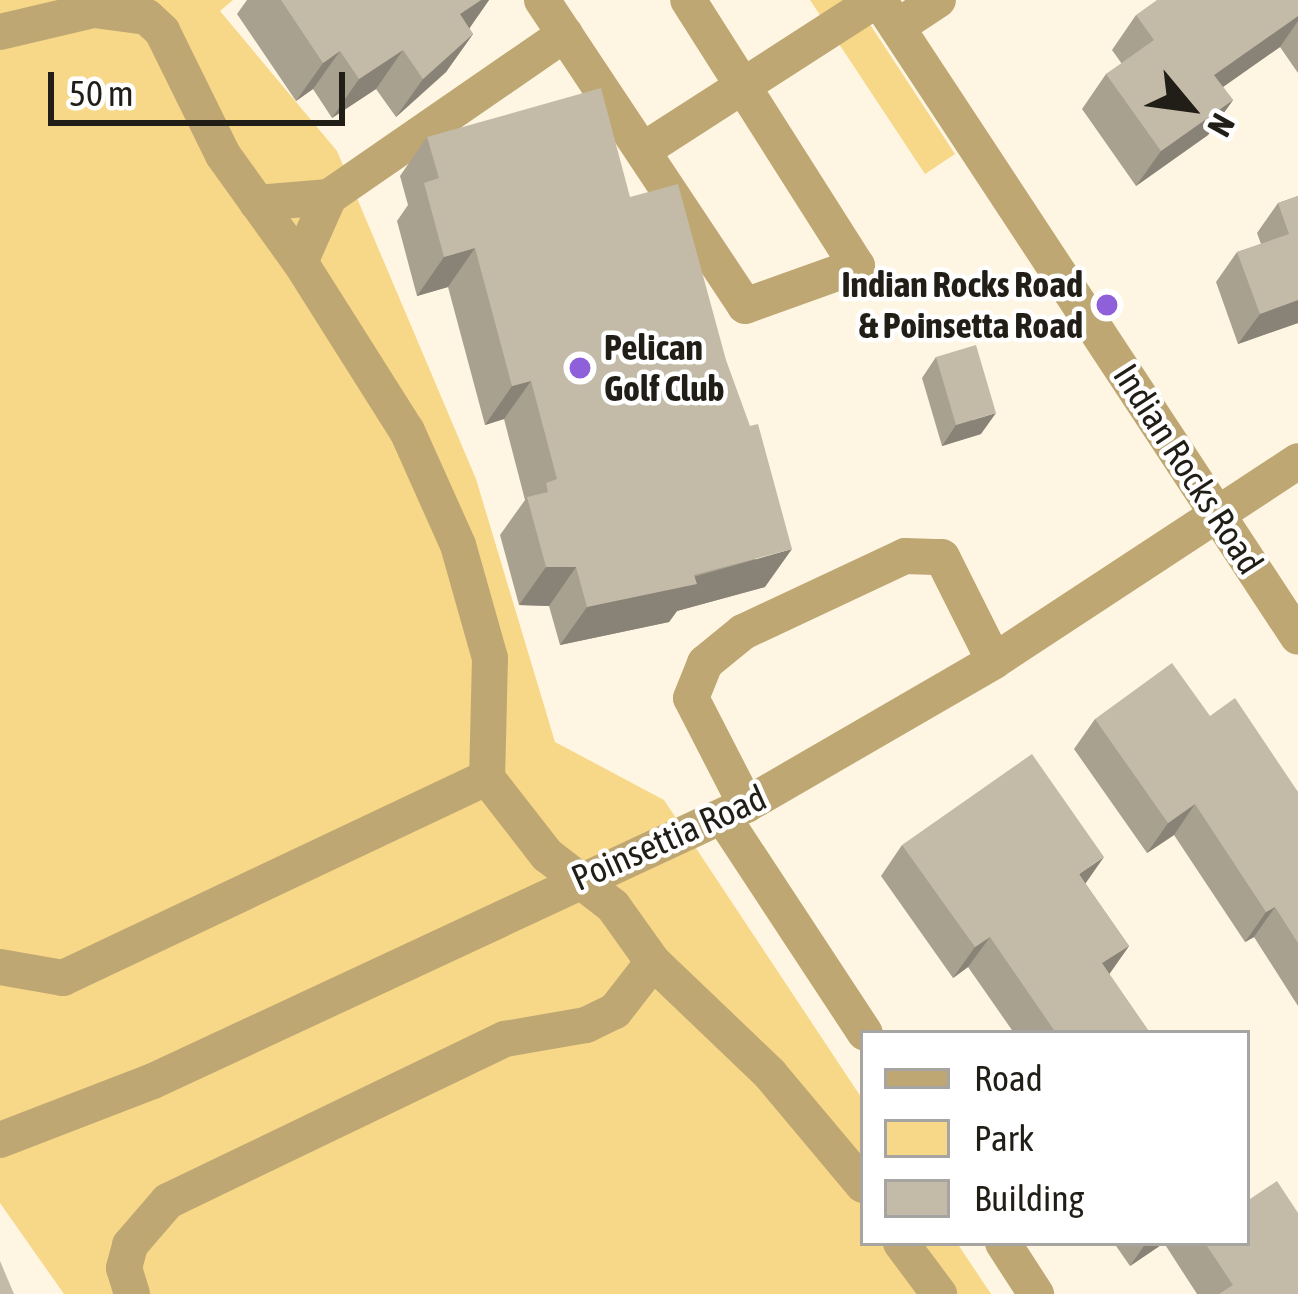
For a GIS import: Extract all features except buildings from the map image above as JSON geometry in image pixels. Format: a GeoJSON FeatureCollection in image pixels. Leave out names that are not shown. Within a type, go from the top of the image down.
{"type":"FeatureCollection","features":[{"type":"Feature","properties":{"kind":"street"},"geometry":{"type":"LineString","coordinates":[[542,0],[745,306],[857,266],[747,83],[688,0]]}},
{"type":"Feature","properties":{"kind":"street"},"geometry":{"type":"LineString","coordinates":[[645,149],[747,83],[884,9],[938,0]]}},
{"type":"Feature","properties":{"kind":"street","name":"Indian Rocks Road"},"geometry":{"type":"LineString","coordinates":[[884,9],[1298,638]]}},
{"type":"Feature","properties":{"kind":"street"},"geometry":{"type":"LineString","coordinates":[[0,32],[94,10],[147,17],[162,31],[191,98],[407,431],[458,544],[490,658],[487,778],[547,855],[613,906],[653,962],[783,1088],[860,1181]]}},
{"type":"Feature","properties":{"kind":"street"},"geometry":{"type":"LineString","coordinates":[[257,203],[329,197],[565,34]]}},
{"type":"Feature","properties":{"kind":"street"},"geometry":{"type":"LineString","coordinates":[[300,262],[329,197]]}},
{"type":"Feature","properties":{"kind":"street","name":"Poinsettia Road"},"geometry":{"type":"LineString","coordinates":[[0,1140],[153,1081],[578,878],[735,811],[994,661],[1298,461]]}},
{"type":"Feature","properties":{"kind":"street"},"geometry":{"type":"LineString","coordinates":[[863,1030],[735,811],[691,698],[705,663],[743,632],[905,556],[942,557],[994,661]]}},
{"type":"Feature","properties":{"kind":"street"},"geometry":{"type":"LineString","coordinates":[[0,967],[63,978],[127,941],[379,834],[487,778]]}},
{"type":"Feature","properties":{"kind":"street"},"geometry":{"type":"LineString","coordinates":[[132,1294],[124,1268],[130,1245],[168,1201],[505,1039],[586,1025],[615,1011],[653,962]]}},
{"type":"Feature","properties":{"kind":"street"},"geometry":{"type":"LineString","coordinates":[[903,1246],[939,1294]]}},
{"type":"Feature","properties":{"kind":"street"},"geometry":{"type":"LineString","coordinates":[[1005,1246],[1036,1294]]}},
{"type":"Feature","properties":{"kind":"green space"},"geometry":{"type":"Polygon","coordinates":[[[0,0],[233,0],[220,11],[337,151],[476,479],[555,742],[664,800],[860,1095],[860,1246],[959,1246],[991,1294],[64,1294],[0,1203],[0,0]]]}},
{"type":"Feature","properties":{"kind":"green space"},"geometry":{"type":"Polygon","coordinates":[[[810,0],[854,0],[955,154],[925,174],[810,0]]]}},
{"type":"Feature","properties":{"kind":"place","name":"Indian Rocks Road & Poinsetta Road"},"geometry":{"type":"Point","coordinates":[1107,305]}},
{"type":"Feature","properties":{"kind":"place","name":"Pelican Golf Club"},"geometry":{"type":"Point","coordinates":[580,368]}}]}
